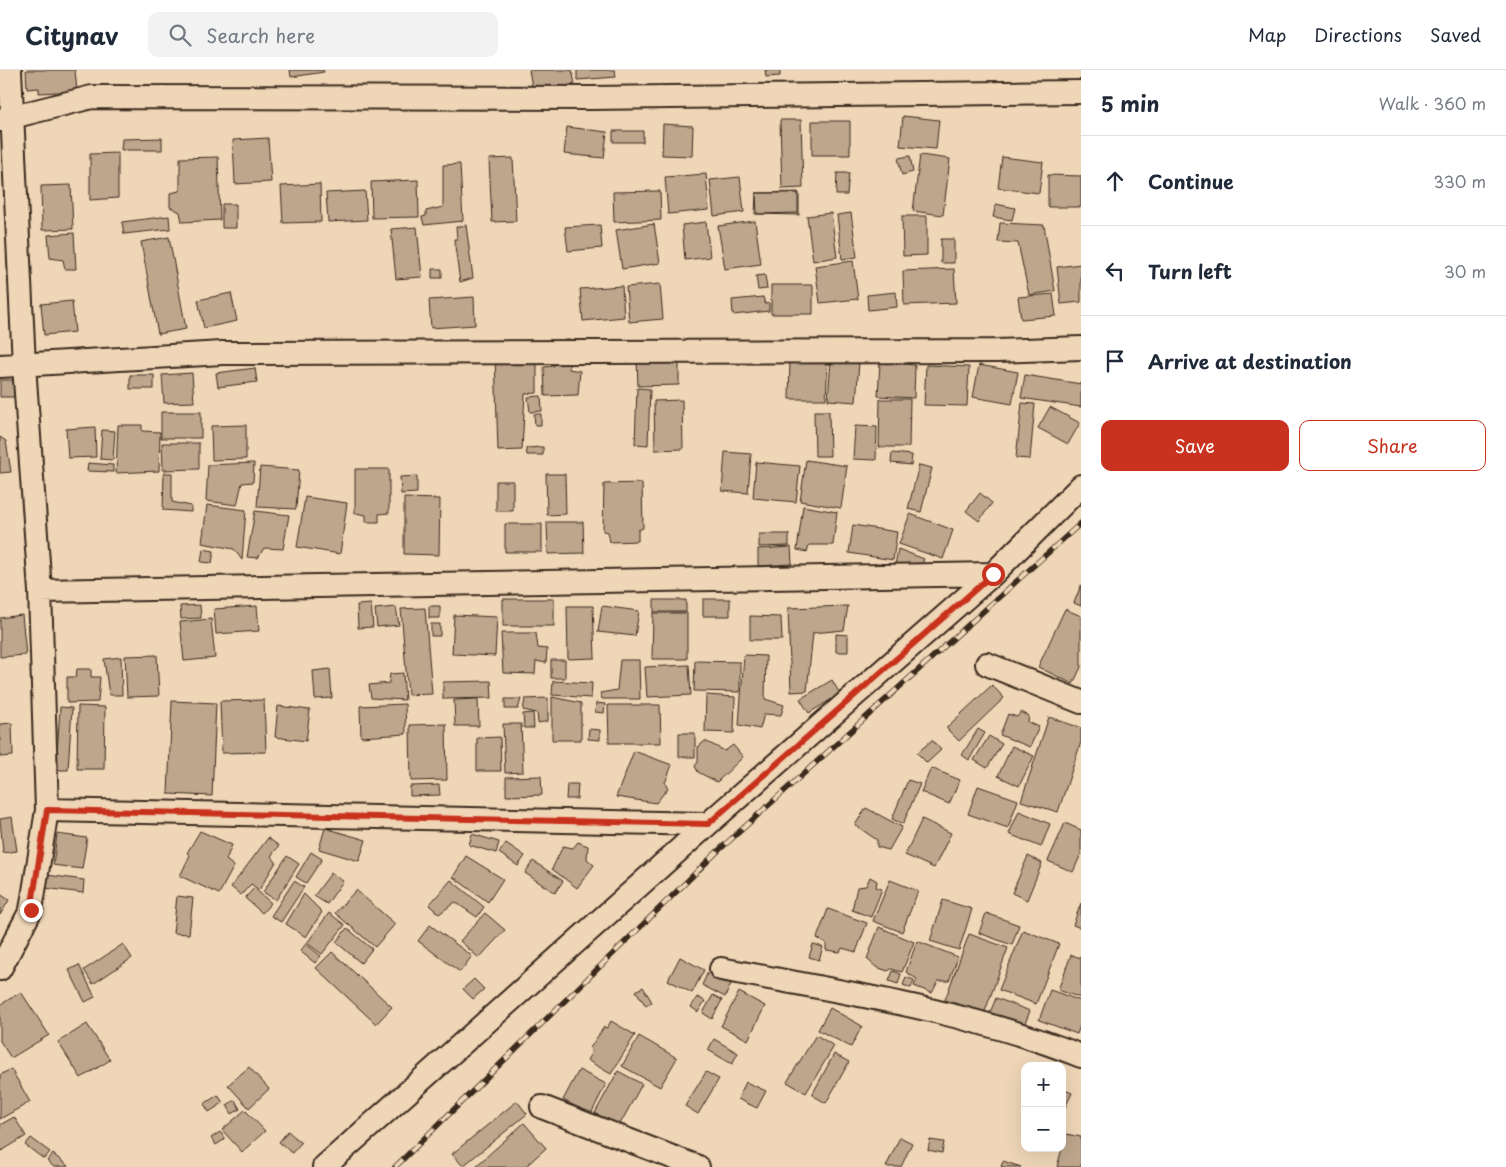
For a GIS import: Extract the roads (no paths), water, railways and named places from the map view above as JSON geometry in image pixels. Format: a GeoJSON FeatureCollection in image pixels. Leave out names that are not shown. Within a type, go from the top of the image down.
{"type":"FeatureCollection","features":[{"type":"Feature","properties":{"kind":"street"},"geometry":{"type":"LineString","coordinates":[[0,969],[31,910],[47,810],[40,590],[6,119],[10,70]]}},
{"type":"Feature","properties":{"kind":"street"},"geometry":{"type":"LineString","coordinates":[[6,119],[92,97],[591,98],[1081,92]]}},
{"type":"Feature","properties":{"kind":"street"},"geometry":{"type":"LineString","coordinates":[[0,366],[222,353],[997,352],[1081,348]]}},
{"type":"Feature","properties":{"kind":"street"},"geometry":{"type":"LineString","coordinates":[[324,1167],[708,824],[993,574],[1081,486]]}},
{"type":"Feature","properties":{"kind":"street"},"geometry":{"type":"LineString","coordinates":[[40,590],[993,574]]}},
{"type":"Feature","properties":{"kind":"street"},"geometry":{"type":"LineString","coordinates":[[987,664],[1081,702]]}},
{"type":"Feature","properties":{"kind":"street"},"geometry":{"type":"LineString","coordinates":[[47,810],[708,824]]}},
{"type":"Feature","properties":{"kind":"street"},"geometry":{"type":"LineString","coordinates":[[721,969],[928,1008],[1048,1043],[1081,1056]]}},
{"type":"Feature","properties":{"kind":"street"},"geometry":{"type":"LineString","coordinates":[[542,1107],[698,1167]]}},
{"type":"Feature","properties":{"kind":"railway"},"geometry":{"type":"LineString","coordinates":[[395,1167],[718,851],[1081,523]]}}]}
